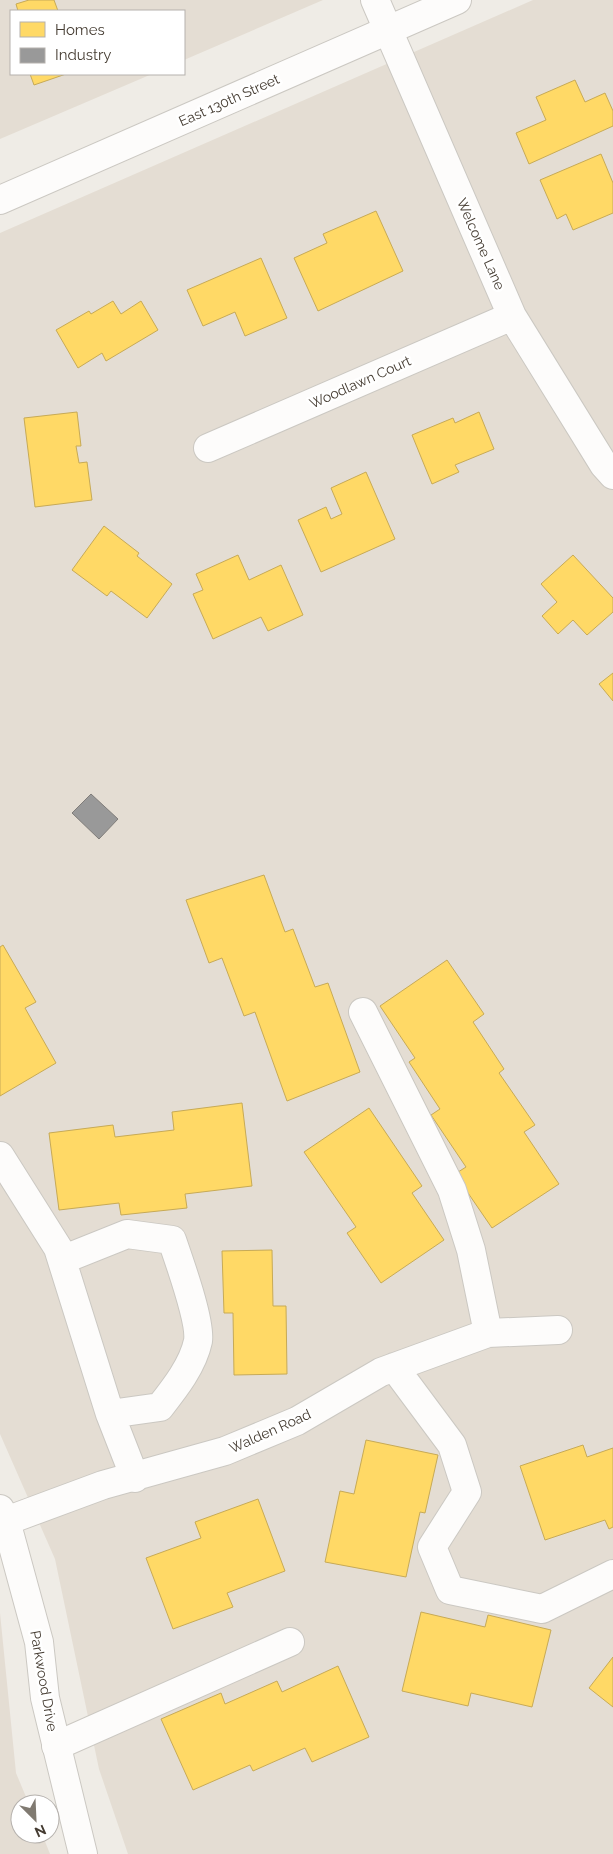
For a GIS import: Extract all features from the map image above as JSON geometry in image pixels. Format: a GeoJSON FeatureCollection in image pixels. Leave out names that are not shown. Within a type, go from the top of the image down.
{"type":"FeatureCollection","features":[{"type":"Feature","properties":{"kind":"street","name":"Welcome Lane"},"geometry":{"type":"LineString","coordinates":[[375,0],[512,316],[604,465],[613,475]]}},
{"type":"Feature","properties":{"kind":"street","name":"East 130th Street"},"geometry":{"type":"LineString","coordinates":[[2,193],[457,0]]}},
{"type":"Feature","properties":{"kind":"street","name":"Woodlawn Court"},"geometry":{"type":"LineString","coordinates":[[208,448],[512,316]]}},
{"type":"Feature","properties":{"kind":"street"},"geometry":{"type":"LineString","coordinates":[[362,1012],[452,1190],[471,1250],[488,1332]]}},
{"type":"Feature","properties":{"kind":"street"},"geometry":{"type":"LineString","coordinates":[[0,1156],[58,1248],[110,1414],[135,1478]]}},
{"type":"Feature","properties":{"kind":"street"},"geometry":{"type":"LineString","coordinates":[[62,1260],[127,1234],[172,1240],[192,1304],[198,1340],[180,1382],[160,1407],[110,1414]]}},
{"type":"Feature","properties":{"kind":"street","name":"Walden Road"},"geometry":{"type":"LineString","coordinates":[[3,1515],[103,1485],[135,1478],[225,1452],[288,1425],[381,1372],[488,1332],[558,1330]]}},
{"type":"Feature","properties":{"kind":"street"},"geometry":{"type":"LineString","coordinates":[[394,1367],[452,1445],[467,1492],[432,1547],[450,1590],[542,1609],[613,1574]]}},
{"type":"Feature","properties":{"kind":"street","name":"Parkwood Drive"},"geometry":{"type":"LineString","coordinates":[[3,1515],[40,1642],[45,1698],[83,1854]]}},
{"type":"Feature","properties":{"kind":"street"},"geometry":{"type":"LineString","coordinates":[[56,1746],[290,1642]]}},
{"type":"Feature","properties":{"kind":"shaded area"},"geometry":{"type":"Polygon","coordinates":[[[0,0],[323,0],[185,60],[185,10],[10,10],[10,75],[150,75],[0,139],[0,0]]]}},
{"type":"Feature","properties":{"kind":"shaded area"},"geometry":{"type":"Polygon","coordinates":[[[533,0],[613,0],[613,1854],[128,1854],[99,1769],[55,1559],[0,1434],[0,233],[533,0]]]}},
{"type":"Feature","properties":{"kind":"shaded area"},"geometry":{"type":"Polygon","coordinates":[[[0,1613],[16,1773],[25,1794],[10,1794],[10,1844],[46,1844],[50,1854],[0,1854],[0,1613]]]}},
{"type":"Feature","properties":{"kind":"building: Homes"},"geometry":{"type":"Polygon","coordinates":[[[29,0],[54,0],[58,10],[18,10],[16,4],[29,0]]]}},
{"type":"Feature","properties":{"kind":"building: Homes"},"geometry":{"type":"Polygon","coordinates":[[[30,75],[63,75],[34,85],[30,75]]]}},
{"type":"Feature","properties":{"kind":"building: Homes"},"geometry":{"type":"Polygon","coordinates":[[[575,80],[585,102],[605,93],[613,111],[613,126],[529,164],[516,133],[546,120],[536,97],[575,80]]]}},
{"type":"Feature","properties":{"kind":"building: Homes"},"geometry":{"type":"Polygon","coordinates":[[[601,154],[613,183],[613,213],[573,230],[566,214],[557,219],[540,180],[601,154]]]}},
{"type":"Feature","properties":{"kind":"building: Homes"},"geometry":{"type":"Polygon","coordinates":[[[376,211],[403,271],[318,311],[294,258],[327,243],[323,234],[376,211]]]}},
{"type":"Feature","properties":{"kind":"building: Homes"},"geometry":{"type":"Polygon","coordinates":[[[261,258],[287,318],[245,336],[235,312],[203,326],[187,290],[261,258]]]}},
{"type":"Feature","properties":{"kind":"building: Homes"},"geometry":{"type":"Polygon","coordinates":[[[113,301],[121,314],[141,301],[158,330],[106,361],[102,353],[78,368],[56,330],[89,311],[91,314],[113,301]]]}},
{"type":"Feature","properties":{"kind":"building: Homes"},"geometry":{"type":"Polygon","coordinates":[[[77,412],[81,446],[76,446],[79,463],[87,462],[92,500],[35,507],[24,418],[77,412]]]}},
{"type":"Feature","properties":{"kind":"building: Homes"},"geometry":{"type":"Polygon","coordinates":[[[479,412],[494,449],[455,465],[459,472],[432,484],[412,435],[453,418],[455,423],[479,412]]]}},
{"type":"Feature","properties":{"kind":"building: Homes"},"geometry":{"type":"Polygon","coordinates":[[[366,472],[395,539],[321,572],[298,520],[326,507],[331,519],[342,514],[331,488],[366,472]]]}},
{"type":"Feature","properties":{"kind":"building: Homes"},"geometry":{"type":"Polygon","coordinates":[[[104,526],[139,553],[137,556],[172,584],[147,618],[111,591],[107,596],[72,570],[104,526]]]}},
{"type":"Feature","properties":{"kind":"building: Homes"},"geometry":{"type":"Polygon","coordinates":[[[238,555],[249,580],[281,565],[303,615],[268,631],[261,617],[213,639],[193,594],[203,590],[196,574],[238,555]]]}},
{"type":"Feature","properties":{"kind":"building: Homes"},"geometry":{"type":"Polygon","coordinates":[[[573,555],[613,598],[613,612],[587,635],[573,620],[558,634],[542,616],[557,602],[541,584],[573,555]]]}},
{"type":"Feature","properties":{"kind":"building: Homes"},"geometry":{"type":"Polygon","coordinates":[[[613,673],[613,701],[599,684],[613,673]]]}},
{"type":"Feature","properties":{"kind":"building: Homes"},"geometry":{"type":"Polygon","coordinates":[[[264,875],[285,932],[293,929],[315,987],[328,983],[360,1072],[287,1101],[255,1012],[244,1016],[222,958],[209,963],[186,900],[264,875]]]}},
{"type":"Feature","properties":{"kind":"building: Homes"},"geometry":{"type":"Polygon","coordinates":[[[3,945],[36,1002],[25,1008],[56,1063],[0,1096],[0,947],[3,945]]]}},
{"type":"Feature","properties":{"kind":"building: Homes"},"geometry":{"type":"Polygon","coordinates":[[[447,960],[484,1014],[473,1022],[504,1069],[499,1073],[535,1125],[524,1132],[559,1184],[492,1228],[455,1174],[466,1167],[431,1115],[440,1109],[409,1062],[415,1058],[380,1006],[447,960]]]}},
{"type":"Feature","properties":{"kind":"building: Homes"},"geometry":{"type":"Polygon","coordinates":[[[242,1103],[252,1186],[185,1194],[187,1208],[121,1215],[119,1203],[59,1210],[49,1133],[113,1125],[115,1137],[174,1130],[172,1112],[242,1103]]]}},
{"type":"Feature","properties":{"kind":"building: Homes"},"geometry":{"type":"Polygon","coordinates":[[[369,1108],[422,1186],[412,1193],[444,1240],[381,1283],[347,1233],[356,1227],[304,1152],[369,1108]]]}},
{"type":"Feature","properties":{"kind":"building: Homes"},"geometry":{"type":"Polygon","coordinates":[[[272,1250],[273,1306],[286,1306],[287,1374],[234,1375],[233,1313],[224,1313],[222,1251],[272,1250]]]}},
{"type":"Feature","properties":{"kind":"building: Homes"},"geometry":{"type":"Polygon","coordinates":[[[366,1440],[438,1455],[425,1513],[420,1512],[406,1577],[325,1562],[340,1491],[354,1494],[366,1440]]]}},
{"type":"Feature","properties":{"kind":"building: Homes"},"geometry":{"type":"Polygon","coordinates":[[[583,1445],[587,1457],[613,1448],[613,1527],[609,1529],[605,1520],[545,1540],[520,1466],[583,1445]]]}},
{"type":"Feature","properties":{"kind":"building: Homes"},"geometry":{"type":"Polygon","coordinates":[[[258,1499],[285,1571],[227,1593],[233,1607],[173,1629],[146,1558],[201,1538],[195,1522],[258,1499]]]}},
{"type":"Feature","properties":{"kind":"building: Homes"},"geometry":{"type":"Polygon","coordinates":[[[421,1612],[485,1627],[488,1615],[551,1630],[532,1707],[471,1693],[468,1706],[402,1691],[421,1612]]]}},
{"type":"Feature","properties":{"kind":"building: Homes"},"geometry":{"type":"Polygon","coordinates":[[[613,1657],[613,1707],[589,1688],[613,1657]]]}},
{"type":"Feature","properties":{"kind":"building: Homes"},"geometry":{"type":"Polygon","coordinates":[[[338,1666],[369,1737],[312,1762],[305,1748],[253,1771],[250,1765],[193,1790],[161,1719],[221,1693],[225,1704],[277,1681],[282,1692],[338,1666]]]}},
{"type":"Feature","properties":{"kind":"building: Industry"},"geometry":{"type":"Polygon","coordinates":[[[91,794],[118,819],[99,839],[72,813],[91,794]]]}}]}
